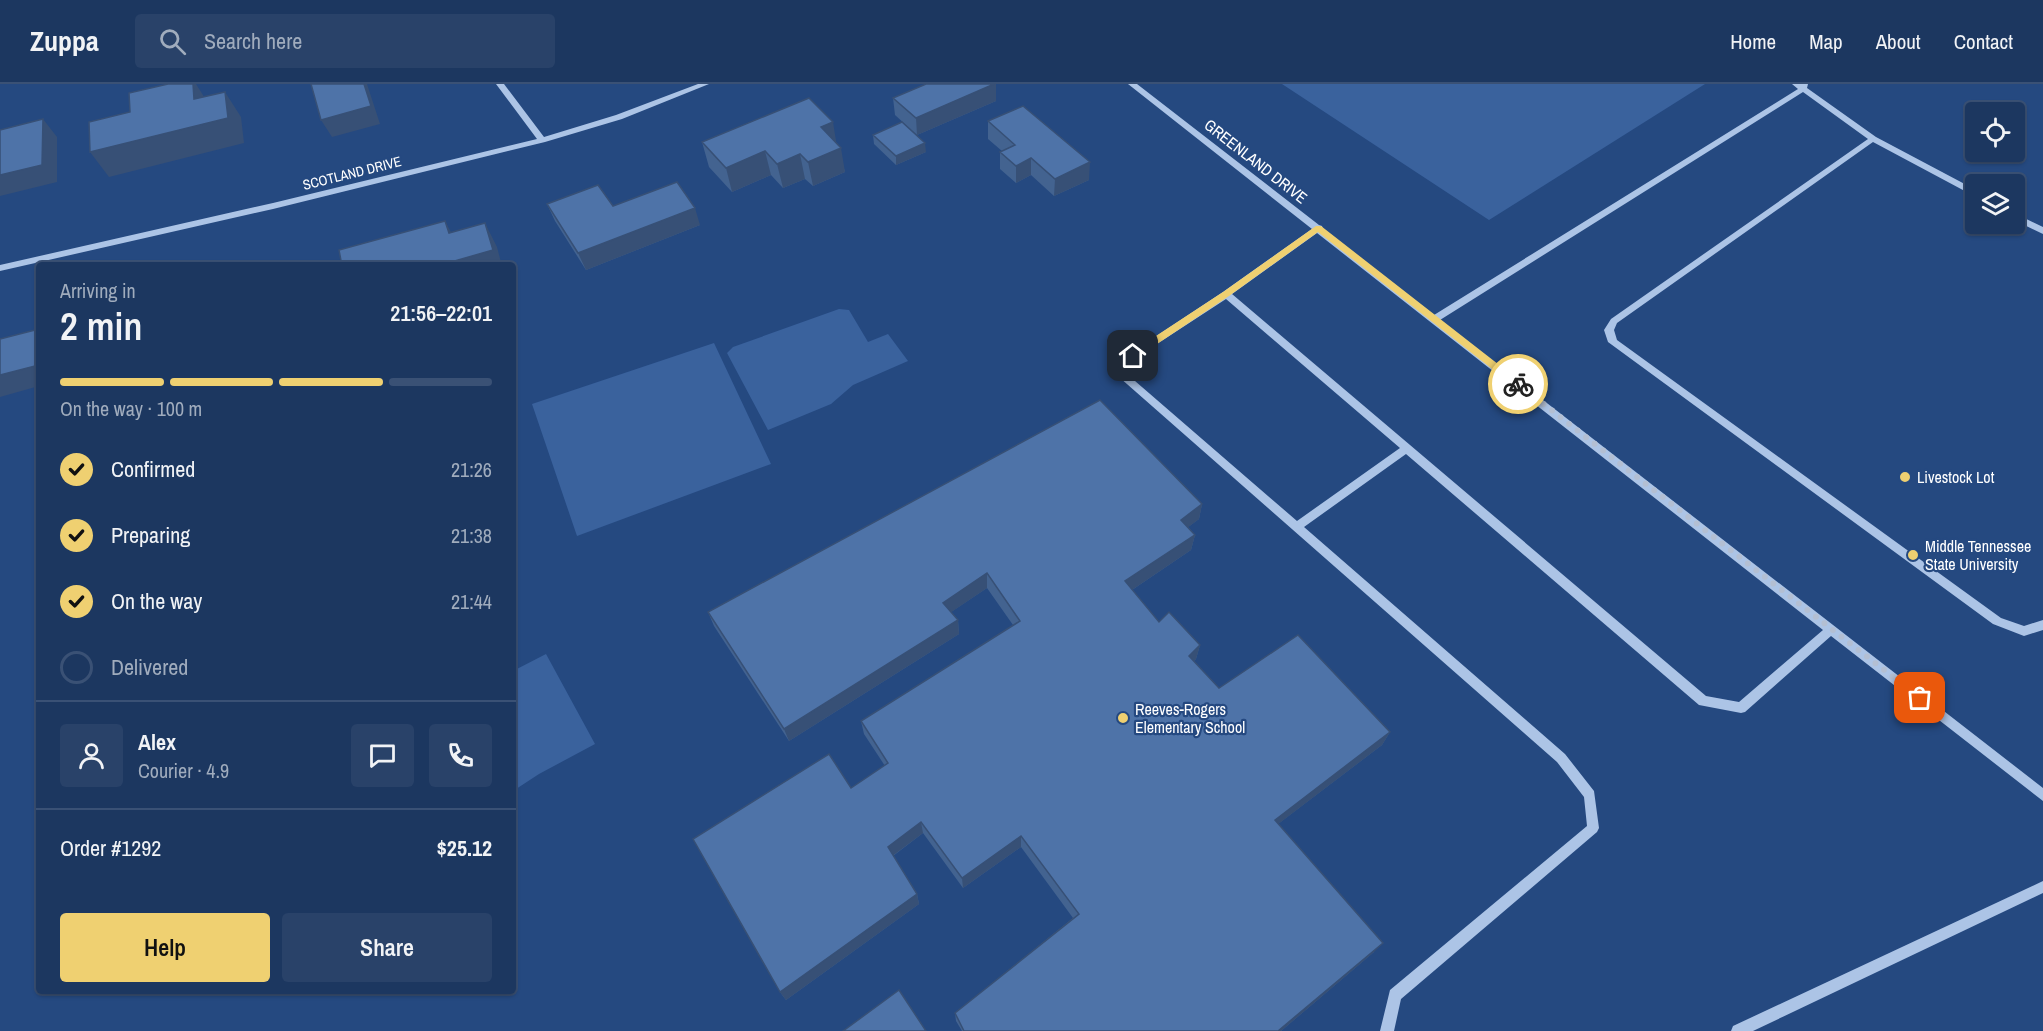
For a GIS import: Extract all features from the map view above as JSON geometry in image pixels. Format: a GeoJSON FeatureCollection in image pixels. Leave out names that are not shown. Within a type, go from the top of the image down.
{"type":"FeatureCollection","features":[{"type":"Feature","properties":{"kind":"street"},"geometry":{"type":"LineString","coordinates":[[500,84],[542,140]]}},
{"type":"Feature","properties":{"kind":"street","name":"SCOTLAND DRIVE"},"geometry":{"type":"LineString","coordinates":[[0,268],[273,206],[542,140],[619,117],[705,84]]}},
{"type":"Feature","properties":{"kind":"street","name":"GREENLAND DRIVE"},"geometry":{"type":"LineString","coordinates":[[1132,84],[2043,795]]}},
{"type":"Feature","properties":{"kind":"street"},"geometry":{"type":"LineString","coordinates":[[1435,319],[1801,86],[1873,139],[1965,188]]}},
{"type":"Feature","properties":{"kind":"street"},"geometry":{"type":"LineString","coordinates":[[1873,139],[1614,321],[1609,330],[1613,342],[1997,621],[2024,631],[2043,625]]}},
{"type":"Feature","properties":{"kind":"street"},"geometry":{"type":"LineString","coordinates":[[2025,222],[2043,231]]}},
{"type":"Feature","properties":{"kind":"street"},"geometry":{"type":"LineString","coordinates":[[1318,228],[1226,294],[1114,368],[1561,758],[1590,795],[1593,828],[1395,995],[1387,1031]]}},
{"type":"Feature","properties":{"kind":"street"},"geometry":{"type":"LineString","coordinates":[[1226,294],[1703,701],[1741,708],[1832,630]]}},
{"type":"Feature","properties":{"kind":"street"},"geometry":{"type":"LineString","coordinates":[[1296,527],[1407,448]]}},
{"type":"Feature","properties":{"kind":"street"},"geometry":{"type":"LineString","coordinates":[[1738,1031],[2043,887]]}},
{"type":"Feature","properties":{"kind":"shaded area"},"geometry":{"type":"Polygon","coordinates":[[[1282,84],[1705,84],[1489,220],[1282,84]]]}},
{"type":"Feature","properties":{"kind":"shaded area"},"geometry":{"type":"Polygon","coordinates":[[[839,309],[849,310],[868,342],[888,334],[908,361],[853,385],[831,404],[768,430],[727,353],[733,347],[839,309]]]}},
{"type":"Feature","properties":{"kind":"shaded area"},"geometry":{"type":"Polygon","coordinates":[[[714,343],[771,464],[577,536],[532,404],[714,343]]]}},
{"type":"Feature","properties":{"kind":"shaded area"},"geometry":{"type":"Polygon","coordinates":[[[546,654],[595,744],[516,789],[516,669],[546,654]]]}},
{"type":"Feature","properties":{"kind":"building"},"geometry":{"type":"Polygon","coordinates":[[[168,84],[193,84],[194,99],[225,92],[228,118],[90,152],[89,122],[130,112],[129,93],[168,84]]]}},
{"type":"Feature","properties":{"kind":"building"},"geometry":{"type":"Polygon","coordinates":[[[311,84],[364,84],[371,106],[321,120],[311,84]]]}},
{"type":"Feature","properties":{"kind":"building"},"geometry":{"type":"Polygon","coordinates":[[[926,84],[994,84],[916,118],[893,98],[926,84]]]}},
{"type":"Feature","properties":{"kind":"building"},"geometry":{"type":"Polygon","coordinates":[[[809,98],[833,122],[821,127],[841,148],[808,162],[800,154],[777,164],[765,151],[726,168],[702,142],[809,98]]]}},
{"type":"Feature","properties":{"kind":"building"},"geometry":{"type":"Polygon","coordinates":[[[1023,106],[1090,162],[1055,179],[1031,158],[1016,166],[1000,152],[1015,145],[988,121],[1023,106]]]}},
{"type":"Feature","properties":{"kind":"building"},"geometry":{"type":"Polygon","coordinates":[[[43,119],[42,165],[0,175],[0,130],[43,119]]]}},
{"type":"Feature","properties":{"kind":"building"},"geometry":{"type":"Polygon","coordinates":[[[902,122],[925,143],[896,156],[873,135],[902,122]]]}},
{"type":"Feature","properties":{"kind":"building"},"geometry":{"type":"Polygon","coordinates":[[[677,182],[695,208],[578,253],[547,204],[598,185],[613,206],[677,182]]]}},
{"type":"Feature","properties":{"kind":"building"},"geometry":{"type":"Polygon","coordinates":[[[445,221],[449,233],[485,223],[493,250],[451,262],[341,262],[339,250],[445,221]]]}},
{"type":"Feature","properties":{"kind":"building"},"geometry":{"type":"Polygon","coordinates":[[[36,330],[36,366],[0,375],[0,339],[36,330]]]}},
{"type":"Feature","properties":{"kind":"building","name":"Reeves-Rogers Elementary School"},"geometry":{"type":"Polygon","coordinates":[[[1100,400],[1202,504],[1181,520],[1195,535],[1125,581],[1159,622],[1169,612],[1200,645],[1189,656],[1219,688],[1298,635],[1390,732],[1275,820],[1383,943],[1278,1031],[964,1031],[955,1013],[1079,914],[1021,836],[962,878],[921,822],[888,847],[917,894],[780,992],[693,839],[829,754],[851,788],[888,763],[861,721],[1020,621],[987,573],[943,603],[958,620],[784,729],[708,612],[1100,400]]]}},
{"type":"Feature","properties":{"kind":"building"},"geometry":{"type":"Polygon","coordinates":[[[899,990],[926,1031],[843,1031],[899,990]]]}},
{"type":"Feature","properties":{"kind":"way so far"},"geometry":{"type":"LineString","coordinates":[[1518,384],[1920,698]]}},
{"type":"Feature","properties":{"kind":"place","name":"Livestock Lot"},"geometry":{"type":"Point","coordinates":[1905,477]}},
{"type":"Feature","properties":{"kind":"place","name":"Middle Tennessee State University"},"geometry":{"type":"Point","coordinates":[1913,555]}},
{"type":"Feature","properties":{"kind":"place","name":"Reeves-Rogers Elementary School"},"geometry":{"type":"Point","coordinates":[1123,718]}},
{"type":"Feature","properties":{"kind":"route"},"geometry":{"type":"LineString","coordinates":[[1133,356],[1226,294],[1318,228],[1518,384]]}}]}
